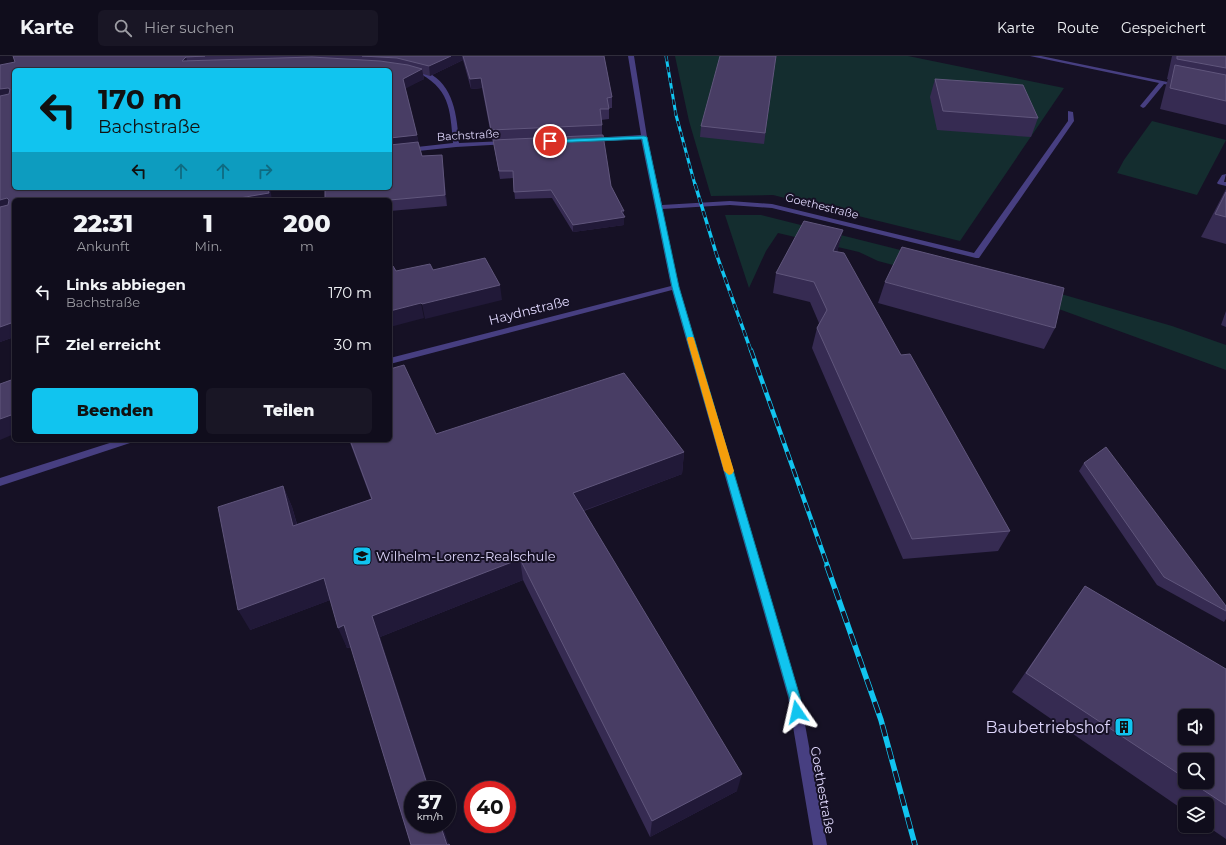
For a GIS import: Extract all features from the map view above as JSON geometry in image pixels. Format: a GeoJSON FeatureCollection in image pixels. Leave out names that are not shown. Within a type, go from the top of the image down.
{"type":"FeatureCollection","features":[{"type":"Feature","properties":{"kind":"street","name":"Goethestraße"},"geometry":{"type":"LineString","coordinates":[[631,56],[644,137],[675,287],[794,697],[820,845]]}},
{"type":"Feature","properties":{"kind":"street"},"geometry":{"type":"LineString","coordinates":[[1033,56],[1183,86]]}},
{"type":"Feature","properties":{"kind":"street"},"geometry":{"type":"LineString","coordinates":[[411,68],[424,73],[442,86],[452,106],[456,146]]}},
{"type":"Feature","properties":{"kind":"street"},"geometry":{"type":"LineString","coordinates":[[1143,106],[1162,82]]}},
{"type":"Feature","properties":{"kind":"street","name":"Goethestraße"},"geometry":{"type":"LineString","coordinates":[[659,207],[730,203],[772,206],[976,256],[1071,121],[1070,112]]}},
{"type":"Feature","properties":{"kind":"street"},"geometry":{"type":"LineString","coordinates":[[581,140],[644,137]]}},
{"type":"Feature","properties":{"kind":"street","name":"Bachstraße"},"geometry":{"type":"LineString","coordinates":[[392,152],[511,143]]}},
{"type":"Feature","properties":{"kind":"street"},"geometry":{"type":"LineString","coordinates":[[1224,176],[1220,183],[1226,184]]}},
{"type":"Feature","properties":{"kind":"street","name":"Haydnstraße"},"geometry":{"type":"LineString","coordinates":[[392,360],[675,287]]}},
{"type":"Feature","properties":{"kind":"street"},"geometry":{"type":"LineString","coordinates":[[0,482],[124,442]]}},
{"type":"Feature","properties":{"kind":"green space"},"geometry":{"type":"Polygon","coordinates":[[[675,56],[908,56],[1064,88],[960,241],[773,195],[711,196],[689,121],[675,56]]]}},
{"type":"Feature","properties":{"kind":"green space"},"geometry":{"type":"Polygon","coordinates":[[[1152,121],[1226,140],[1197,195],[1117,173],[1124,160],[1152,121]]]}},
{"type":"Feature","properties":{"kind":"green space"},"geometry":{"type":"Polygon","coordinates":[[[725,215],[761,215],[968,267],[1172,326],[1226,345],[1226,370],[1056,308],[878,261],[859,252],[778,233],[766,251],[749,288],[725,215]]]}},
{"type":"Feature","properties":{"kind":"building"},"geometry":{"type":"Polygon","coordinates":[[[13,56],[205,56],[186,57],[182,61],[312,57],[380,61],[408,65],[422,69],[403,79],[417,135],[392,138],[392,68],[12,68],[12,190],[268,190],[269,193],[240,198],[12,198],[12,323],[0,327],[0,207],[8,205],[9,200],[7,198],[0,200],[0,96],[9,94],[10,89],[0,89],[0,65],[15,62],[13,56]]]}},
{"type":"Feature","properties":{"kind":"building"},"geometry":{"type":"Polygon","coordinates":[[[362,56],[451,56],[429,66],[397,58],[362,56]]]}},
{"type":"Feature","properties":{"kind":"building"},"geometry":{"type":"Polygon","coordinates":[[[463,56],[604,56],[612,97],[607,98],[609,109],[600,109],[602,125],[491,130],[481,78],[470,79],[463,56]]]}},
{"type":"Feature","properties":{"kind":"building"},"geometry":{"type":"Polygon","coordinates":[[[720,56],[776,56],[765,133],[701,126],[720,56]]]}},
{"type":"Feature","properties":{"kind":"building"},"geometry":{"type":"Polygon","coordinates":[[[1177,56],[1226,56],[1226,68],[1177,59],[1177,56]]]}},
{"type":"Feature","properties":{"kind":"building"},"geometry":{"type":"Polygon","coordinates":[[[1175,65],[1226,75],[1226,101],[1170,88],[1175,65]]]}},
{"type":"Feature","properties":{"kind":"building"},"geometry":{"type":"Polygon","coordinates":[[[935,79],[1023,85],[1038,118],[943,111],[935,79]]]}},
{"type":"Feature","properties":{"kind":"building"},"geometry":{"type":"Polygon","coordinates":[[[603,135],[611,186],[624,211],[621,211],[625,217],[573,225],[551,190],[514,192],[513,171],[499,171],[493,140],[603,135]]]}},
{"type":"Feature","properties":{"kind":"building"},"geometry":{"type":"Polygon","coordinates":[[[418,142],[422,156],[442,155],[445,195],[392,200],[392,198],[325,198],[325,190],[392,190],[392,145],[418,142]]]}},
{"type":"Feature","properties":{"kind":"building"},"geometry":{"type":"Polygon","coordinates":[[[1226,192],[1226,217],[1215,214],[1226,192]]]}},
{"type":"Feature","properties":{"kind":"building"},"geometry":{"type":"Polygon","coordinates":[[[804,221],[843,230],[833,251],[844,253],[901,355],[910,354],[1010,531],[912,539],[817,328],[827,310],[814,282],[776,273],[804,221]]]}},
{"type":"Feature","properties":{"kind":"building"},"geometry":{"type":"Polygon","coordinates":[[[902,247],[1064,288],[1055,328],[885,282],[902,247]]]}},
{"type":"Feature","properties":{"kind":"building"},"geometry":{"type":"Polygon","coordinates":[[[485,258],[500,285],[392,310],[392,266],[396,271],[430,264],[433,270],[485,258]]]}},
{"type":"Feature","properties":{"kind":"building","name":"Wilhelm-Lorenz-Realschule"},"geometry":{"type":"Polygon","coordinates":[[[404,365],[436,434],[624,373],[684,452],[573,493],[742,774],[652,821],[520,559],[372,616],[426,781],[404,781],[404,822],[344,625],[338,628],[324,578],[238,610],[218,507],[283,486],[293,526],[372,499],[351,442],[392,442],[392,368],[404,365]]]}},
{"type":"Feature","properties":{"kind":"building"},"geometry":{"type":"Polygon","coordinates":[[[12,380],[12,415],[0,419],[0,384],[12,380]]]}},
{"type":"Feature","properties":{"kind":"building"},"geometry":{"type":"Polygon","coordinates":[[[1106,447],[1226,606],[1226,611],[1164,577],[1084,463],[1106,447]]]}},
{"type":"Feature","properties":{"kind":"building","name":"Baubetriebshof"},"geometry":{"type":"Polygon","coordinates":[[[1085,586],[1226,669],[1226,805],[1202,789],[1214,789],[1214,753],[1178,753],[1178,773],[1026,673],[1085,586]]]}},
{"type":"Feature","properties":{"kind":"building","name":"Wilhelm-Lorenz-Realschule"},"geometry":{"type":"Polygon","coordinates":[[[407,833],[443,833],[447,845],[411,845],[407,833]]]}},
{"type":"Feature","properties":{"kind":"railway"},"geometry":{"type":"LineString","coordinates":[[666,56],[676,115],[695,185]]}},
{"type":"Feature","properties":{"kind":"railway"},"geometry":{"type":"LineString","coordinates":[[695,184],[716,253],[751,351]]}},
{"type":"Feature","properties":{"kind":"railway"},"geometry":{"type":"LineString","coordinates":[[751,350],[828,567]]}},
{"type":"Feature","properties":{"kind":"railway"},"geometry":{"type":"LineString","coordinates":[[827,566],[881,720],[915,845]]}},
{"type":"Feature","properties":{"kind":"slow traffic"},"geometry":{"type":"LineString","coordinates":[[690,339],[729,471]]}},
{"type":"Feature","properties":{"kind":"place","name":"Wilhelm-Lorenz-Realschule"},"geometry":{"type":"Point","coordinates":[362,556]}},
{"type":"Feature","properties":{"kind":"place","name":"Baubetriebshof"},"geometry":{"type":"Point","coordinates":[1124,727]}},
{"type":"Feature","properties":{"kind":"route"},"geometry":{"type":"LineString","coordinates":[[550,141],[644,137],[675,287],[794,697],[797,712]]}}]}
